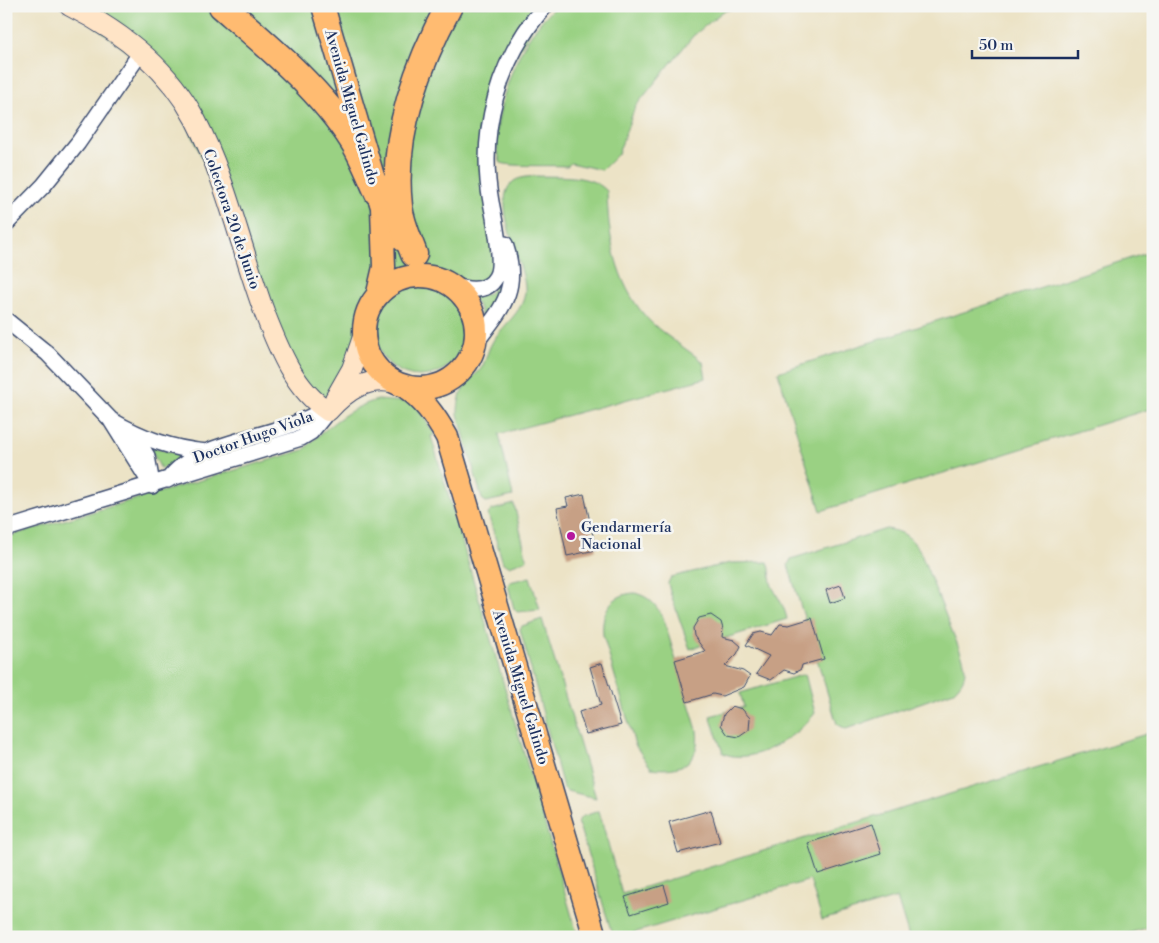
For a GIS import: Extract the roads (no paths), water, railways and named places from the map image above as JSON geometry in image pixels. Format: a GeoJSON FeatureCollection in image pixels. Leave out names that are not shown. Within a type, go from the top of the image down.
{"type":"FeatureCollection","features":[{"type":"Feature","properties":{"kind":"highway"},"geometry":{"type":"LineString","coordinates":[[222,6],[292,70],[332,112],[353,141],[380,200]]}},
{"type":"Feature","properties":{"kind":"highway"},"geometry":{"type":"LineString","coordinates":[[414,254],[400,207],[398,181],[402,145],[418,71],[449,6]]}},
{"type":"Feature","properties":{"kind":"main road","name":"Colectora 20 de Junio"},"geometry":{"type":"LineString","coordinates":[[70,6],[92,18],[141,52],[171,86],[194,117],[224,189],[244,254],[283,356],[308,394],[326,410]]}},
{"type":"Feature","properties":{"kind":"main road","name":"Avenida Miguel Galindo"},"geometry":{"type":"LineString","coordinates":[[323,6],[380,200],[384,267],[378,293]]}},
{"type":"Feature","properties":{"kind":"main road","name":"Avenida Miguel Galindo"},"geometry":{"type":"LineString","coordinates":[[380,200],[414,254],[444,282]]}},
{"type":"Feature","properties":{"kind":"main road"},"geometry":{"type":"LineString","coordinates":[[422,276],[444,282],[470,306],[476,332],[474,345],[465,365],[448,380],[427,388],[400,384],[384,376],[374,365],[367,352],[364,322],[369,306],[378,293],[406,277],[422,276]]}},
{"type":"Feature","properties":{"kind":"main road","name":"Doctor Hugo Viola"},"geometry":{"type":"LineString","coordinates":[[326,410],[346,382],[364,337]]}},
{"type":"Feature","properties":{"kind":"main road","name":"Avenida Miguel Galindo"},"geometry":{"type":"LineString","coordinates":[[448,380],[445,400],[447,437],[595,937]]}},
{"type":"Feature","properties":{"kind":"main road","name":"Doctor Hugo Viola"},"geometry":{"type":"LineString","coordinates":[[326,410],[352,389],[362,384],[373,381],[400,384]]}},
{"type":"Feature","properties":{"kind":"main road","name":"Avenida Miguel Galindo"},"geometry":{"type":"LineString","coordinates":[[400,384],[418,396],[429,408],[447,437]]}},
{"type":"Feature","properties":{"kind":"street"},"geometry":{"type":"LineString","coordinates":[[444,282],[475,290],[486,286],[497,276],[500,263],[487,164],[487,145],[492,110],[500,82],[514,49],[546,6]]}},
{"type":"Feature","properties":{"kind":"street"},"geometry":{"type":"LineString","coordinates":[[6,224],[44,185],[78,143],[141,52]]}},
{"type":"Feature","properties":{"kind":"street"},"geometry":{"type":"LineString","coordinates":[[474,345],[507,299],[512,279],[506,245],[496,224]]}},
{"type":"Feature","properties":{"kind":"street"},"geometry":{"type":"LineString","coordinates":[[6,320],[48,354],[110,419],[152,486]]}},
{"type":"Feature","properties":{"kind":"street","name":"Doctor Hugo Viola"},"geometry":{"type":"LineString","coordinates":[[167,481],[182,465],[206,452],[292,426],[326,410]]}},
{"type":"Feature","properties":{"kind":"street","name":"Doctor Hugo Viola"},"geometry":{"type":"LineString","coordinates":[[6,530],[152,486],[300,438],[311,432],[326,410]]}},
{"type":"Feature","properties":{"kind":"street"},"geometry":{"type":"LineString","coordinates":[[110,419],[131,432],[169,446],[206,452]]}},
{"type":"Feature","properties":{"kind":"street"},"geometry":{"type":"LineString","coordinates":[[131,432],[147,456],[152,486]]}},
{"type":"Feature","properties":{"kind":"place","name":"Gendarmería Nacional"},"geometry":{"type":"Point","coordinates":[571,536]}}]}
